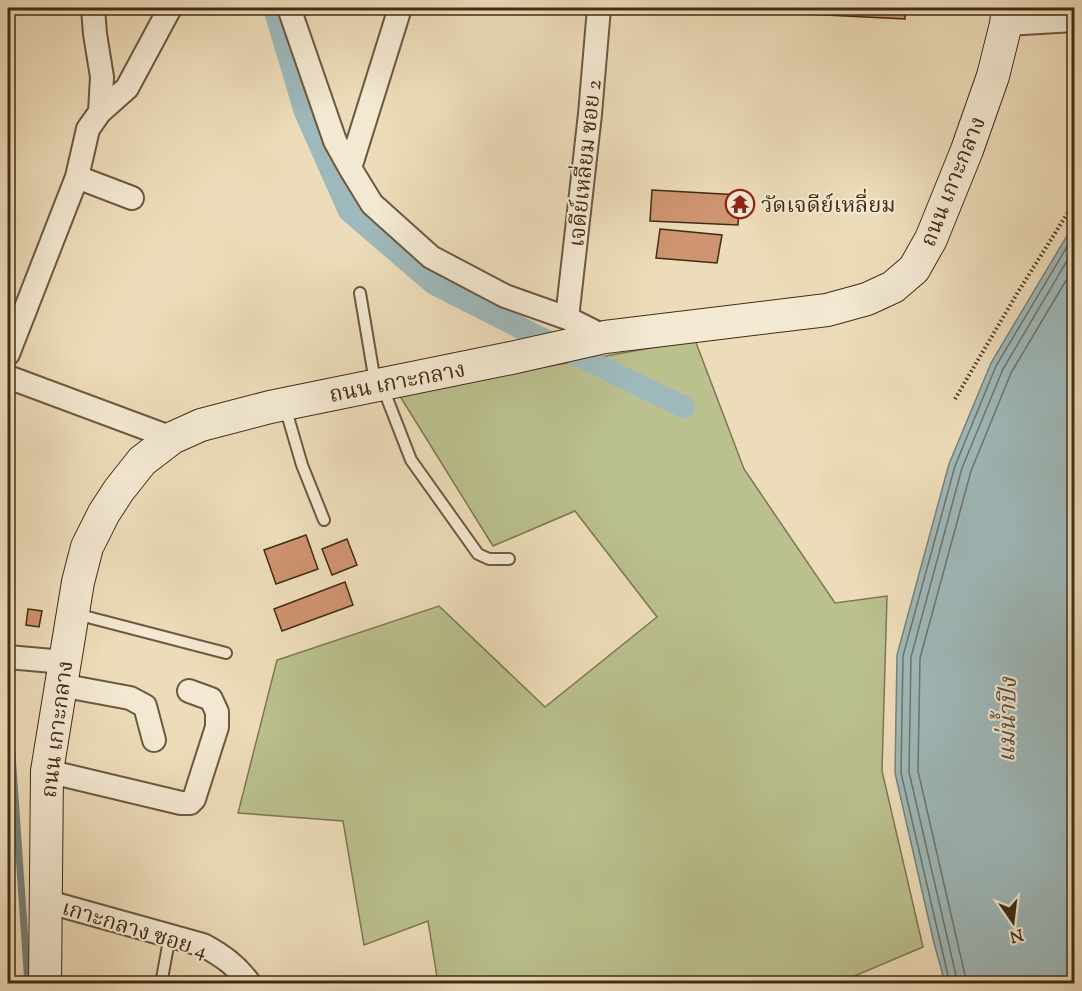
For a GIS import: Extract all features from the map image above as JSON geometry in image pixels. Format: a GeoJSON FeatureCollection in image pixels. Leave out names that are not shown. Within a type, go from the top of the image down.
{"type":"FeatureCollection","features":[{"type":"Feature","properties":{"kind":"street"},"geometry":{"type":"LineString","coordinates":[[93,8],[94,34],[102,77],[100,112]]}},
{"type":"Feature","properties":{"kind":"street"},"geometry":{"type":"LineString","coordinates":[[150,8],[150,45]]}},
{"type":"Feature","properties":{"kind":"street"},"geometry":{"type":"LineString","coordinates":[[8,354],[76,177],[88,129],[100,112],[127,88],[170,8]]}},
{"type":"Feature","properties":{"kind":"street"},"geometry":{"type":"LineString","coordinates":[[350,168],[400,8]]}},
{"type":"Feature","properties":{"kind":"street","name":"เจดีย์เหลี่ยม ซอย 2"},"geometry":{"type":"LineString","coordinates":[[567,318],[590,114],[599,8]]}},
{"type":"Feature","properties":{"kind":"street"},"geometry":{"type":"LineString","coordinates":[[292,10],[335,141],[372,204],[431,257],[505,296],[567,318],[605,337]]}},
{"type":"Feature","properties":{"kind":"street"},"geometry":{"type":"LineString","coordinates":[[1007,16],[1074,20]]}},
{"type":"Feature","properties":{"kind":"street","name":"ถนน เกาะกลาง"},"geometry":{"type":"LineString","coordinates":[[45,984],[47,771],[54,669],[73,613],[87,547],[104,513],[142,461],[172,438],[201,425],[285,404],[605,337],[827,310],[867,298],[893,287],[914,269],[931,239],[967,150],[993,76],[1007,16]]}},
{"type":"Feature","properties":{"kind":"street"},"geometry":{"type":"LineString","coordinates":[[76,177],[132,198]]}},
{"type":"Feature","properties":{"kind":"street"},"geometry":{"type":"LineString","coordinates":[[8,376],[172,438]]}},
{"type":"Feature","properties":{"kind":"street"},"geometry":{"type":"LineString","coordinates":[[8,657],[54,669],[145,706],[154,740]]}},
{"type":"Feature","properties":{"kind":"street"},"geometry":{"type":"LineString","coordinates":[[47,771],[181,803],[190,803],[194,799],[217,727],[217,712],[211,699],[189,691]]}},
{"type":"Feature","properties":{"kind":"street","name":"เกาะกลาง ซอย 4"},"geometry":{"type":"LineString","coordinates":[[45,901],[203,945],[224,956],[239,969],[250,984]]}},
{"type":"Feature","properties":{"kind":"lane"},"geometry":{"type":"LineString","coordinates":[[360,293],[379,385],[411,460],[478,554],[489,559],[509,559]]}},
{"type":"Feature","properties":{"kind":"lane"},"geometry":{"type":"LineString","coordinates":[[285,404],[302,465],[324,520]]}},
{"type":"Feature","properties":{"kind":"lane"},"geometry":{"type":"LineString","coordinates":[[73,613],[226,653]]}},
{"type":"Feature","properties":{"kind":"lane"},"geometry":{"type":"LineString","coordinates":[[162,984],[170,935]]}},
{"type":"Feature","properties":{"kind":"path"},"geometry":{"type":"LineString","coordinates":[[955,399],[1074,203]]}},
{"type":"Feature","properties":{"kind":"green space"},"geometry":{"type":"Polygon","coordinates":[[[695,340],[744,469],[835,603],[887,596],[882,771],[923,947],[838,983],[438,983],[428,921],[364,945],[343,821],[238,813],[277,660],[439,606],[545,707],[657,617],[575,511],[493,546],[398,393],[695,340]]]}},
{"type":"Feature","properties":{"kind":"water","name":"แม่น้ำปิง"},"geometry":{"type":"Polygon","coordinates":[[[1074,224],[1074,983],[945,983],[895,773],[897,655],[949,464],[991,363],[1074,224]]]}},
{"type":"Feature","properties":{"kind":"building"},"geometry":{"type":"Polygon","coordinates":[[[765,8],[905,8],[905,19],[765,12],[765,8]]]}},
{"type":"Feature","properties":{"kind":"building"},"geometry":{"type":"Polygon","coordinates":[[[652,190],[740,195],[738,225],[650,221],[652,190]]]}},
{"type":"Feature","properties":{"kind":"building"},"geometry":{"type":"Polygon","coordinates":[[[660,229],[722,235],[717,263],[656,258],[660,229]]]}},
{"type":"Feature","properties":{"kind":"building"},"geometry":{"type":"Polygon","coordinates":[[[306,535],[318,569],[276,584],[264,550],[306,535]]]}},
{"type":"Feature","properties":{"kind":"building"},"geometry":{"type":"Polygon","coordinates":[[[347,539],[357,565],[332,575],[322,549],[347,539]]]}},
{"type":"Feature","properties":{"kind":"building"},"geometry":{"type":"Polygon","coordinates":[[[345,582],[353,605],[282,631],[274,609],[345,582]]]}},
{"type":"Feature","properties":{"kind":"building"},"geometry":{"type":"Polygon","coordinates":[[[28,609],[42,611],[39,627],[26,625],[28,609]]]}},
{"type":"Feature","properties":{"kind":"waterway"},"geometry":{"type":"LineString","coordinates":[[274,8],[305,112],[349,211],[434,284],[684,407]]}},
{"type":"Feature","properties":{"kind":"waterway"},"geometry":{"type":"LineString","coordinates":[[8,711],[28,984]]}},
{"type":"Feature","properties":{"kind":"place","name":"วัดเจดีย์เหลี่ยม"},"geometry":{"type":"Point","coordinates":[740,204]}}]}
